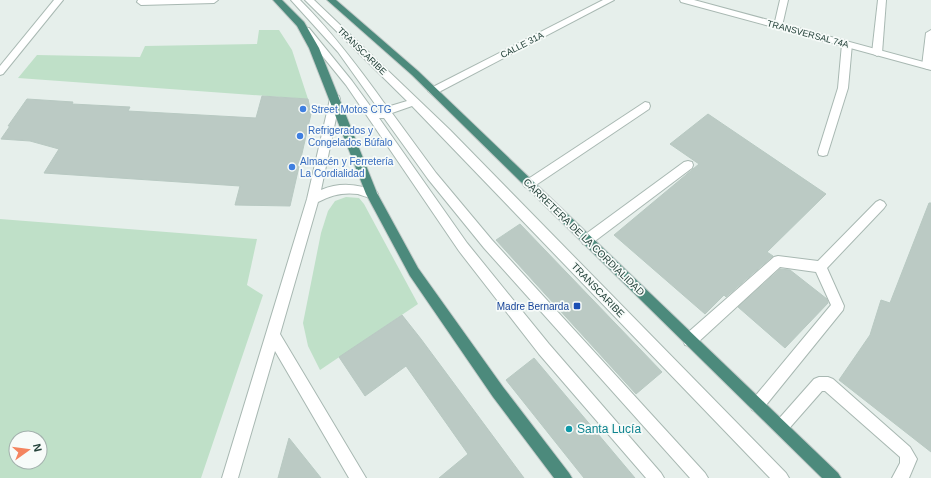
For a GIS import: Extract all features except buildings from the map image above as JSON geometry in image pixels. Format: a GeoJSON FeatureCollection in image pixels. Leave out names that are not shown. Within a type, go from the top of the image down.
{"type":"FeatureCollection","features":[{"type":"Feature","properties":{"kind":"highway"},"geometry":{"type":"LineString","coordinates":[[277,0],[301,24],[314,48],[372,194],[414,272],[498,392],[564,478]]}},
{"type":"Feature","properties":{"kind":"highway","name":"CARRETERA DE LA CORDIALIDAD"},"geometry":{"type":"LineString","coordinates":[[331,0],[397,57],[433,91],[833,478]]}},
{"type":"Feature","properties":{"kind":"street"},"geometry":{"type":"LineString","coordinates":[[0,72],[59,0]]}},
{"type":"Feature","properties":{"kind":"street"},"geometry":{"type":"LineString","coordinates":[[141,2],[214,0]]}},
{"type":"Feature","properties":{"kind":"street","name":"TRANSCARIBE"},"geometry":{"type":"LineString","coordinates":[[295,0],[317,22],[340,50],[432,176],[488,244],[700,478]]}},
{"type":"Feature","properties":{"kind":"street","name":"TRANSCARIBE"},"geometry":{"type":"LineString","coordinates":[[309,0],[415,102],[781,478]]}},
{"type":"Feature","properties":{"kind":"street","name":"CALLE 31A"},"geometry":{"type":"LineString","coordinates":[[433,91],[610,0]]}},
{"type":"Feature","properties":{"kind":"street","name":"TRANSVERSAL 74A"},"geometry":{"type":"LineString","coordinates":[[684,0],[929,67]]}},
{"type":"Feature","properties":{"kind":"street"},"geometry":{"type":"LineString","coordinates":[[778,26],[784,0]]}},
{"type":"Feature","properties":{"kind":"street"},"geometry":{"type":"LineString","coordinates":[[877,52],[882,0]]}},
{"type":"Feature","properties":{"kind":"street"},"geometry":{"type":"LineString","coordinates":[[301,24],[349,83],[463,247],[544,349],[656,478]]}},
{"type":"Feature","properties":{"kind":"street"},"geometry":{"type":"LineString","coordinates":[[929,67],[931,33]]}},
{"type":"Feature","properties":{"kind":"street"},"geometry":{"type":"LineString","coordinates":[[823,152],[843,88],[847,44]]}},
{"type":"Feature","properties":{"kind":"street"},"geometry":{"type":"LineString","coordinates":[[230,478],[312,199],[335,99]]}},
{"type":"Feature","properties":{"kind":"street"},"geometry":{"type":"LineString","coordinates":[[375,120],[386,111],[415,102]]}},
{"type":"Feature","properties":{"kind":"street"},"geometry":{"type":"LineString","coordinates":[[529,184],[645,106]]}},
{"type":"Feature","properties":{"kind":"street"},"geometry":{"type":"LineString","coordinates":[[587,240],[688,165]]}},
{"type":"Feature","properties":{"kind":"street"},"geometry":{"type":"LineString","coordinates":[[312,199],[325,192],[338,189],[351,188],[372,194]]}},
{"type":"Feature","properties":{"kind":"street"},"geometry":{"type":"LineString","coordinates":[[820,267],[880,205]]}},
{"type":"Feature","properties":{"kind":"street"},"geometry":{"type":"LineString","coordinates":[[690,340],[778,261],[820,267]]}},
{"type":"Feature","properties":{"kind":"street"},"geometry":{"type":"LineString","coordinates":[[757,405],[838,306],[820,267]]}},
{"type":"Feature","properties":{"kind":"street"},"geometry":{"type":"LineString","coordinates":[[272,335],[358,478]]}},
{"type":"Feature","properties":{"kind":"street"},"geometry":{"type":"LineString","coordinates":[[781,427],[819,384],[828,384],[905,452],[909,459],[900,478]]}},
{"type":"Feature","properties":{"kind":"green space"},"geometry":{"type":"Polygon","coordinates":[[[259,30],[279,30],[292,50],[308,99],[18,78],[37,55],[140,57],[145,46],[257,44],[259,30]]]}},
{"type":"Feature","properties":{"kind":"green space"},"geometry":{"type":"Polygon","coordinates":[[[346,197],[359,198],[364,204],[418,304],[320,370],[308,346],[303,323],[321,233],[328,211],[335,201],[346,197]]]}},
{"type":"Feature","properties":{"kind":"green space"},"geometry":{"type":"Polygon","coordinates":[[[0,219],[257,239],[247,285],[263,295],[201,478],[0,478],[0,219]]]}},
{"type":"Feature","properties":{"kind":"place","name":"Street Motos CTG"},"geometry":{"type":"Point","coordinates":[303,109]}},
{"type":"Feature","properties":{"kind":"place","name":"Refrigerados y Congelados Búfalo"},"geometry":{"type":"Point","coordinates":[300,136]}},
{"type":"Feature","properties":{"kind":"place","name":"Almacén y Ferretería La Cordialidad"},"geometry":{"type":"Point","coordinates":[292,167]}},
{"type":"Feature","properties":{"kind":"place","name":"Madre Bernarda"},"geometry":{"type":"Point","coordinates":[577,306]}},
{"type":"Feature","properties":{"kind":"place","name":"Santa Lucía"},"geometry":{"type":"Point","coordinates":[569,429]}}]}
